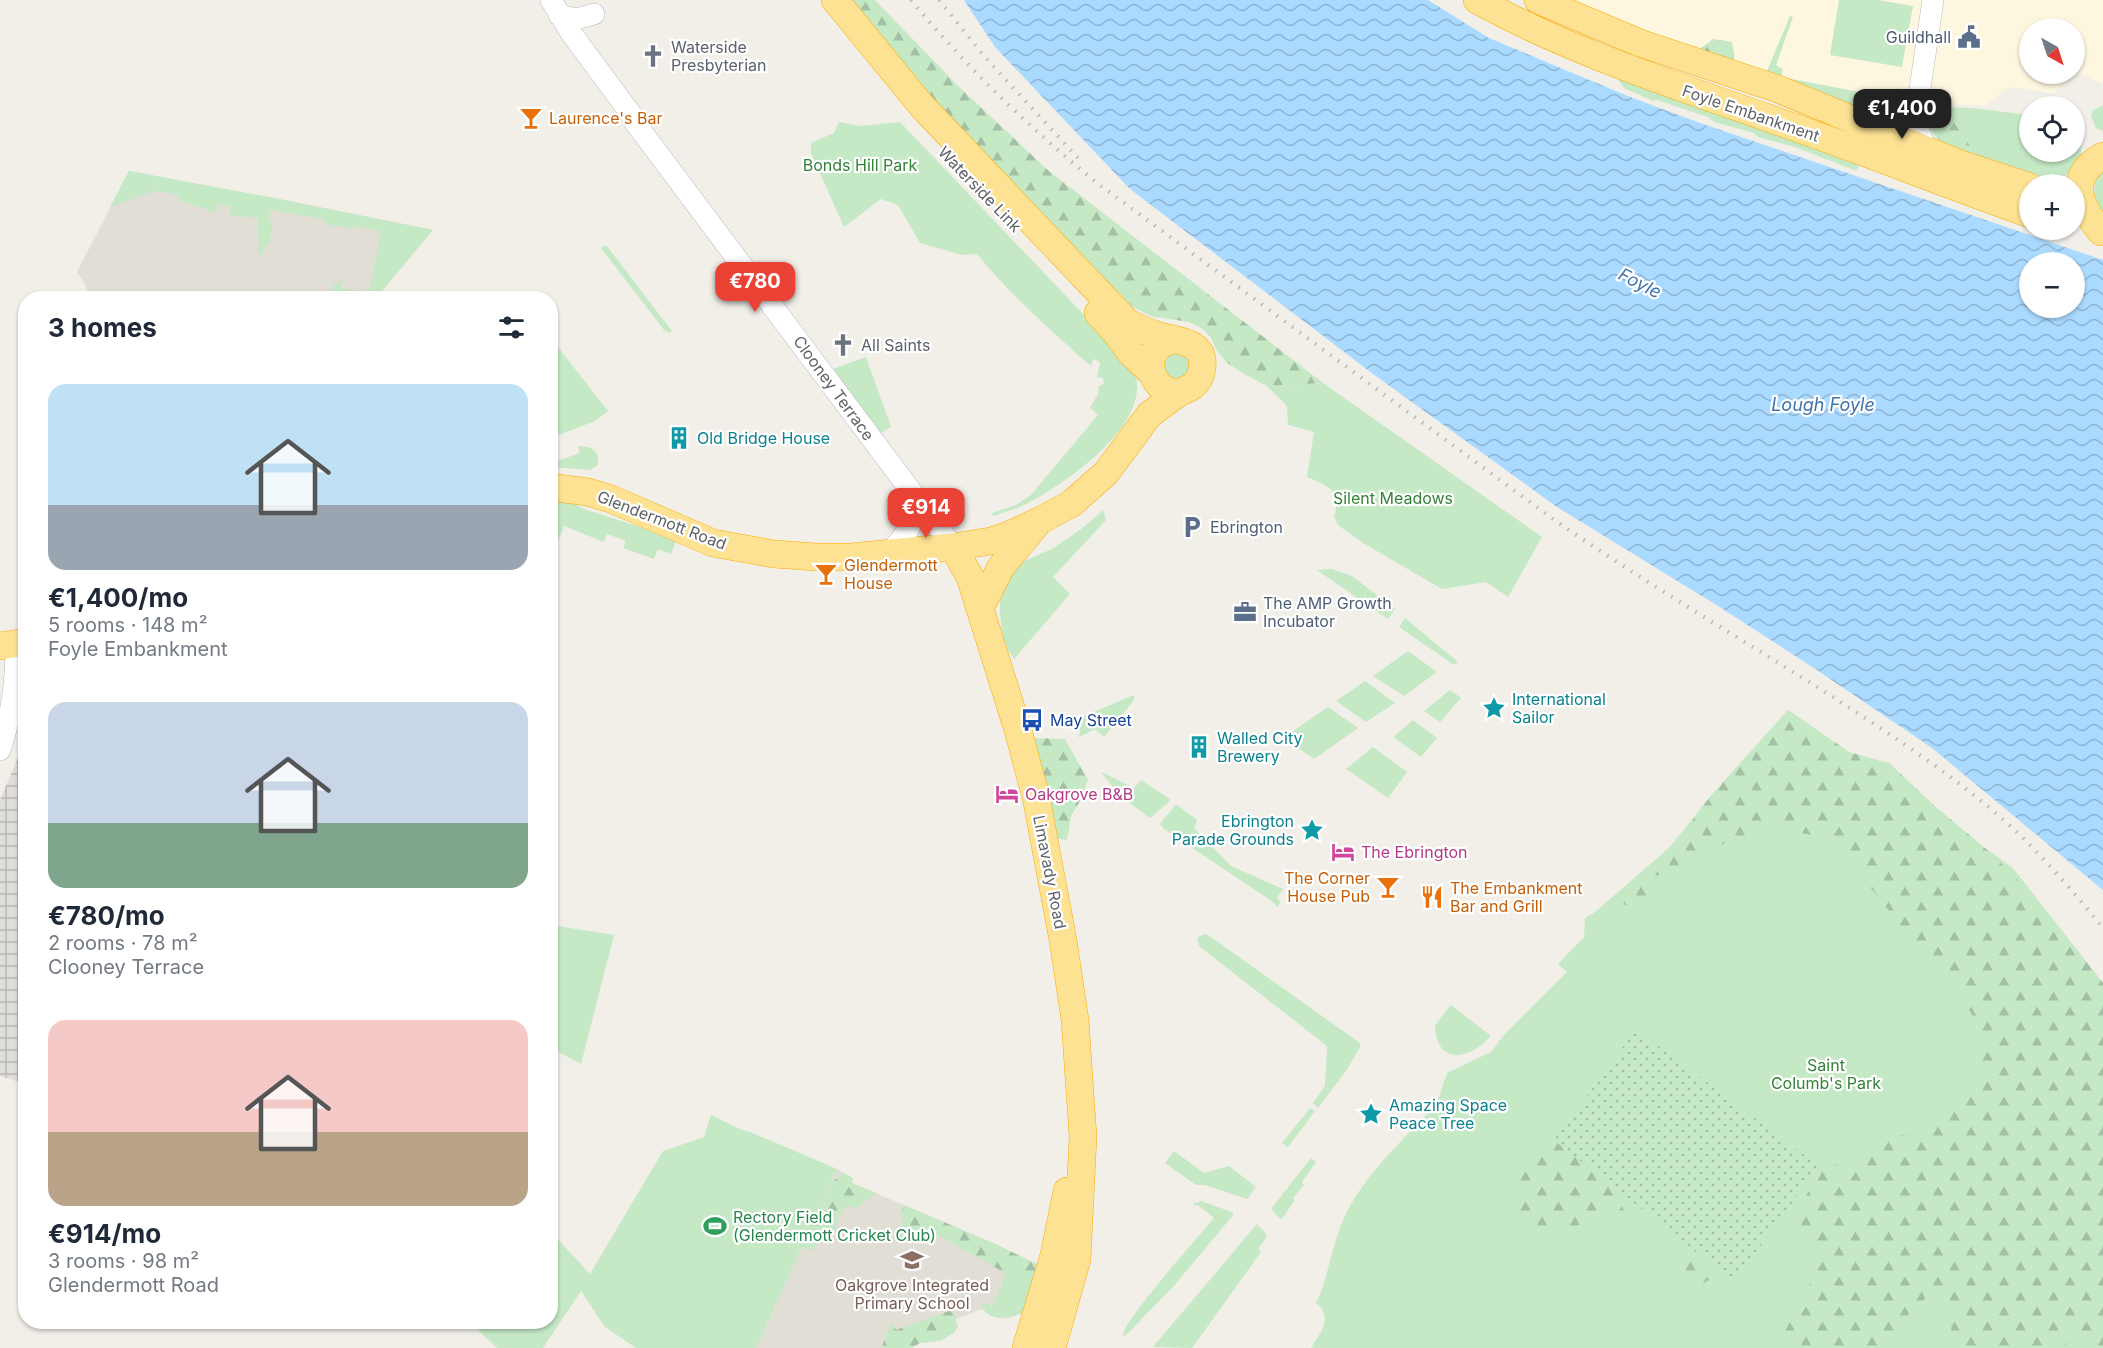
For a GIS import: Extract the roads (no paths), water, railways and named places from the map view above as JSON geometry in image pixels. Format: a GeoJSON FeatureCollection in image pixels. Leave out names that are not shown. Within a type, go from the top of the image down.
{"type":"FeatureCollection","features":[{"type":"Feature","properties":{"kind":"highway","name":"Waterside Link"},"geometry":{"type":"LineString","coordinates":[[815,0],[909,115],[1116,333],[1162,387],[1180,392],[1191,387],[1199,379],[1203,366],[1197,350],[1190,343],[1172,340],[1127,322],[921,105],[835,0]]}},
{"type":"Feature","properties":{"kind":"highway","name":"Foyle Embankment"},"geometry":{"type":"LineString","coordinates":[[1477,0],[1513,20],[1599,58],[2019,210]]}},
{"type":"Feature","properties":{"kind":"highway","name":"Foyle Embankment"},"geometry":{"type":"LineString","coordinates":[[1567,6],[1640,43],[1778,89],[1958,163],[2019,183]]}},
{"type":"Feature","properties":{"kind":"highway"},"geometry":{"type":"LineString","coordinates":[[2081,174],[2090,164],[2103,156]]}},
{"type":"Feature","properties":{"kind":"highway"},"geometry":{"type":"LineString","coordinates":[[2085,211],[2102,232]]}},
{"type":"Feature","properties":{"kind":"highway"},"geometry":{"type":"LineString","coordinates":[[2085,228],[2102,232]]}},
{"type":"Feature","properties":{"kind":"highway"},"geometry":{"type":"LineString","coordinates":[[1149,416],[1151,364],[1154,353],[1162,344],[1172,340]]}},
{"type":"Feature","properties":{"kind":"highway"},"geometry":{"type":"LineString","coordinates":[[983,619],[1001,567],[1039,522],[1071,504],[1106,473],[1149,416],[1180,392]]}},
{"type":"Feature","properties":{"kind":"highway","name":"Glendermott Road"},"geometry":{"type":"LineString","coordinates":[[558,488],[588,492],[611,499],[713,543],[806,557],[851,557],[952,547],[991,541],[1039,522]]}},
{"type":"Feature","properties":{"kind":"highway","name":"Limavady Road"},"geometry":{"type":"LineString","coordinates":[[952,547],[968,573],[1018,730],[1036,797],[1063,940],[1075,1020],[1083,1137],[1077,1258],[1040,1345]]}},
{"type":"Feature","properties":{"kind":"highway","name":"Limavady Road"},"geometry":{"type":"LineString","coordinates":[[1040,1345],[1045,1287],[1065,1205],[1081,1083]]}},
{"type":"Feature","properties":{"kind":"main road"},"geometry":{"type":"LineString","coordinates":[[1927,150],[1918,130],[1917,118],[1932,2]]}},
{"type":"Feature","properties":{"kind":"main road"},"geometry":{"type":"LineString","coordinates":[[1567,6],[1583,42],[1599,58]]}},
{"type":"Feature","properties":{"kind":"main road"},"geometry":{"type":"LineString","coordinates":[[555,8],[576,20],[594,14]]}},
{"type":"Feature","properties":{"kind":"main road","name":"Clooney Terrace"},"geometry":{"type":"LineString","coordinates":[[555,8],[636,124],[952,547]]}},
{"type":"Feature","properties":{"kind":"main road"},"geometry":{"type":"LineString","coordinates":[[1917,118],[1934,142],[1958,163]]}},
{"type":"Feature","properties":{"kind":"main road"},"geometry":{"type":"LineString","coordinates":[[888,554],[906,534],[917,515],[918,502]]}},
{"type":"Feature","properties":{"kind":"main road"},"geometry":{"type":"LineString","coordinates":[[0,750],[10,720],[16,682],[14,644]]}},
{"type":"Feature","properties":{"kind":"water","name":"Lough Foyle"},"geometry":{"type":"Polygon","coordinates":[[[964,0],[1428,0],[1489,38],[1630,97],[2019,231],[2019,240],[2044,240],[2079,252],[2019,252],[2019,318],[2085,318],[2085,254],[2103,260],[2103,890],[1932,748],[1718,606],[1557,507],[1373,374],[1130,189],[995,47],[964,0]]]}},
{"type":"Feature","properties":{"kind":"railway"},"geometry":{"type":"LineString","coordinates":[[911,0],[1000,96],[1047,141],[1097,183],[1553,519],[1658,588],[1836,699],[1956,781],[2022,837],[2064,881],[2103,928]]}},
{"type":"Feature","properties":{"kind":"railway"},"geometry":{"type":"LineString","coordinates":[[939,0],[984,56],[1078,158]]}},
{"type":"Feature","properties":{"kind":"place","name":"Guildhall"},"geometry":{"type":"Point","coordinates":[1969,37]}},
{"type":"Feature","properties":{"kind":"place","name":"Waterside Presbyterian"},"geometry":{"type":"Point","coordinates":[653,56]}},
{"type":"Feature","properties":{"kind":"place","name":"Laurence's Bar"},"geometry":{"type":"Point","coordinates":[531,118]}},
{"type":"Feature","properties":{"kind":"place","name":"All Saints"},"geometry":{"type":"Point","coordinates":[843,345]}},
{"type":"Feature","properties":{"kind":"place","name":"Old Bridge House"},"geometry":{"type":"Point","coordinates":[679,438]}},
{"type":"Feature","properties":{"kind":"place","name":"Ebrington"},"geometry":{"type":"Point","coordinates":[1192,527]}},
{"type":"Feature","properties":{"kind":"place","name":"Glendermott House"},"geometry":{"type":"Point","coordinates":[826,574]}},
{"type":"Feature","properties":{"kind":"place","name":"The AMP Growth Incubator"},"geometry":{"type":"Point","coordinates":[1245,612]}},
{"type":"Feature","properties":{"kind":"place","name":"International Sailor"},"geometry":{"type":"Point","coordinates":[1494,708]}},
{"type":"Feature","properties":{"kind":"place","name":"May Street"},"geometry":{"type":"Point","coordinates":[1032,720]}},
{"type":"Feature","properties":{"kind":"place","name":"Walled City Brewery"},"geometry":{"type":"Point","coordinates":[1199,747]}},
{"type":"Feature","properties":{"kind":"place","name":"Oakgrove B&B"},"geometry":{"type":"Point","coordinates":[1007,794]}},
{"type":"Feature","properties":{"kind":"place","name":"Ebrington Parade Grounds"},"geometry":{"type":"Point","coordinates":[1312,830]}},
{"type":"Feature","properties":{"kind":"place","name":"The Ebrington"},"geometry":{"type":"Point","coordinates":[1343,852]}},
{"type":"Feature","properties":{"kind":"place","name":"The Corner House Pub"},"geometry":{"type":"Point","coordinates":[1388,887]}},
{"type":"Feature","properties":{"kind":"place","name":"The Embankment Bar and Grill"},"geometry":{"type":"Point","coordinates":[1432,897]}},
{"type":"Feature","properties":{"kind":"place","name":"Amazing Space Peace Tree"},"geometry":{"type":"Point","coordinates":[1371,1114]}},
{"type":"Feature","properties":{"kind":"place","name":"Rectory Field (Glendermott Cricket Club)"},"geometry":{"type":"Point","coordinates":[715,1226]}},
{"type":"Feature","properties":{"kind":"place","name":"Oakgrove Integrated Primary School"},"geometry":{"type":"Point","coordinates":[912,1260]}},
{"type":"Feature","properties":{"kind":"park label","name":"Bonds Hill Park"},"geometry":{"type":"Point","coordinates":[860,165]}},
{"type":"Feature","properties":{"kind":"park label","name":"Silent Meadows"},"geometry":{"type":"Point","coordinates":[1393,498]}},
{"type":"Feature","properties":{"kind":"park label","name":"Saint Columb's Park"},"geometry":{"type":"Point","coordinates":[1826,1074]}},
{"type":"Feature","properties":{"kind":"water label","name":"Foyle"},"geometry":{"type":"Point","coordinates":[1640,283]}}]}
